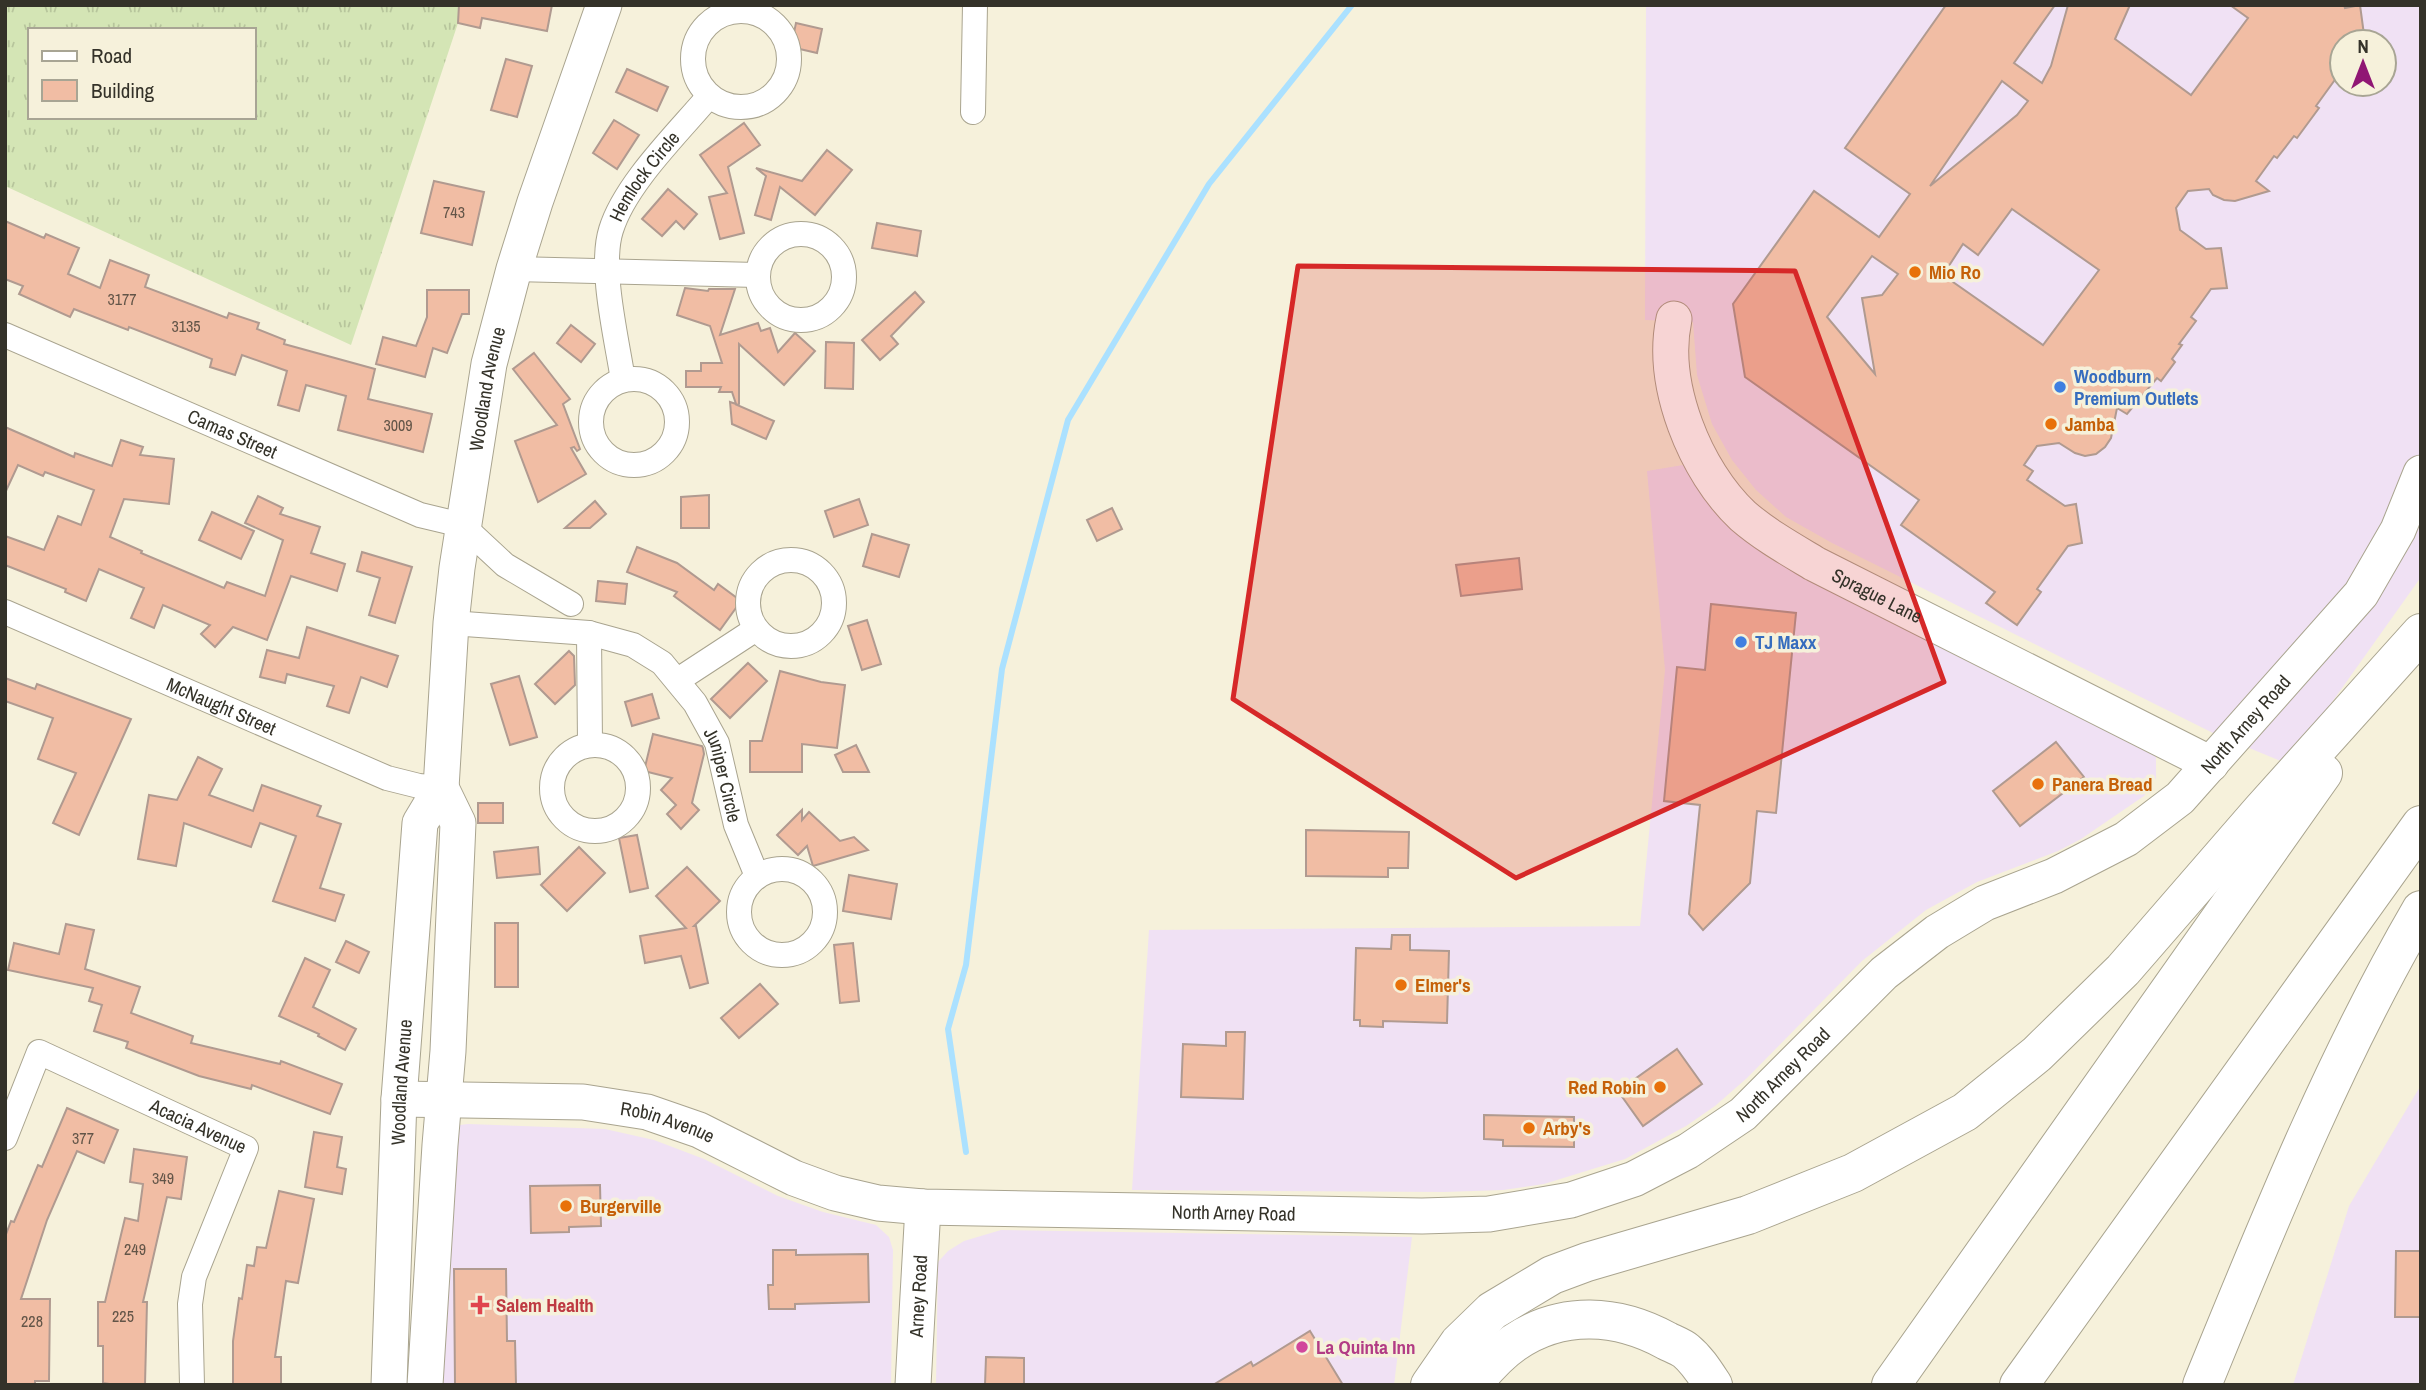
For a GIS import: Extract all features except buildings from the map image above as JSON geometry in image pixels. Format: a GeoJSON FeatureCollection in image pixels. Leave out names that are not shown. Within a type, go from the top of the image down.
{"type":"FeatureCollection","features":[{"type":"Feature","properties":{"kind":"highway"},"geometry":{"type":"LineString","coordinates":[[1430,1385],[1459,1343],[1492,1311],[1552,1275],[1587,1262],[1748,1215],[1853,1173],[1965,1112],[2037,1054],[2123,970],[2270,801],[2421,634]]}},
{"type":"Feature","properties":{"kind":"highway"},"geometry":{"type":"LineString","coordinates":[[1891,1385],[2421,634]]}},
{"type":"Feature","properties":{"kind":"highway"},"geometry":{"type":"LineString","coordinates":[[2019,1385],[2421,825]]}},
{"type":"Feature","properties":{"kind":"highway"},"geometry":{"type":"LineString","coordinates":[[2202,1385],[2342,1059],[2391,962],[2421,910]]}},
{"type":"Feature","properties":{"kind":"highway"},"geometry":{"type":"LineString","coordinates":[[1472,1385],[1486,1367],[1514,1343],[1546,1327],[1572,1320],[1601,1319],[1646,1329],[1686,1351],[1713,1385]]}},
{"type":"Feature","properties":{"kind":"main road","name":"Woodland Avenue"},"geometry":{"type":"LineString","coordinates":[[389,1385],[399,1099],[420,823],[441,788],[451,624],[462,525],[489,364],[514,269],[547,165],[604,5]]}},
{"type":"Feature","properties":{"kind":"main road","name":"Sprague Lane"},"geometry":{"type":"LineString","coordinates":[[1674,319],[1671,333],[1672,368],[1685,426],[1703,463],[1741,514],[1764,533],[1815,564],[2211,764]]}},
{"type":"Feature","properties":{"kind":"main road","name":"North Arney Road"},"geometry":{"type":"LineString","coordinates":[[923,1207],[1423,1216],[1489,1214],[1571,1200],[1634,1179],[1688,1151],[1743,1114],[1884,973],[1937,932],[1985,903],[2054,876],[2126,839],[2180,798],[2361,594],[2398,530],[2421,472]]}},
{"type":"Feature","properties":{"kind":"main road"},"geometry":{"type":"LineString","coordinates":[[425,1385],[449,1039],[458,822],[441,788]]}},
{"type":"Feature","properties":{"kind":"main road","name":"Robin Avenue"},"geometry":{"type":"LineString","coordinates":[[399,1099],[583,1102],[647,1112],[699,1130],[794,1178],[825,1189],[878,1203],[923,1207]]}},
{"type":"Feature","properties":{"kind":"main road","name":"Arney Road"},"geometry":{"type":"LineString","coordinates":[[913,1385],[923,1207]]}},
{"type":"Feature","properties":{"kind":"street"},"geometry":{"type":"LineString","coordinates":[[973,112],[975,5]]}},
{"type":"Feature","properties":{"kind":"street","name":"Hemlock Circle"},"geometry":{"type":"LineString","coordinates":[[623,380],[607,271],[610,232],[620,209],[639,180],[709,96]]}},
{"type":"Feature","properties":{"kind":"street"},"geometry":{"type":"LineString","coordinates":[[514,269],[757,275]]}},
{"type":"Feature","properties":{"kind":"street","name":"Camas Street"},"geometry":{"type":"LineString","coordinates":[[5,335],[420,515],[462,525]]}},
{"type":"Feature","properties":{"kind":"street"},"geometry":{"type":"LineString","coordinates":[[462,525],[505,565],[571,604]]}},
{"type":"Feature","properties":{"kind":"street","name":"McNaught Street"},"geometry":{"type":"LineString","coordinates":[[5,611],[387,778],[441,788]]}},
{"type":"Feature","properties":{"kind":"street","name":"Juniper Circle"},"geometry":{"type":"LineString","coordinates":[[451,624],[589,633],[634,645],[662,663],[678,680],[706,720],[717,743],[736,825],[757,876]]}},
{"type":"Feature","properties":{"kind":"street"},"geometry":{"type":"LineString","coordinates":[[678,680],[756,629]]}},
{"type":"Feature","properties":{"kind":"street"},"geometry":{"type":"LineString","coordinates":[[589,633],[590,744]]}},
{"type":"Feature","properties":{"kind":"street","name":"Acacia Avenue"},"geometry":{"type":"LineString","coordinates":[[5,1138],[39,1052],[246,1148],[194,1277],[190,1304],[192,1385]]}},
{"type":"Feature","properties":{"kind":"highlighted area"},"geometry":{"type":"Polygon","coordinates":[[[1298,266],[1795,271],[1944,682],[1516,878],[1233,699],[1298,266]]]}},
{"type":"Feature","properties":{"kind":"shaded area","name":"Woodburn Premium Outlets"},"geometry":{"type":"Polygon","coordinates":[[[1646,5],[2421,5],[2421,577],[2288,764],[2215,734],[1832,543],[1786,517],[1756,490],[1732,460],[1712,424],[1697,375],[1693,322],[1645,320],[1646,5]]]}},
{"type":"Feature","properties":{"kind":"shaded area"},"geometry":{"type":"Polygon","coordinates":[[[1683,465],[1714,511],[1767,557],[2146,748],[2156,757],[2156,778],[2144,796],[2081,839],[2058,851],[1977,882],[1926,910],[1862,961],[1747,1078],[1715,1106],[1686,1126],[1625,1159],[1544,1184],[1503,1190],[1132,1190],[1149,930],[1640,926],[1665,670],[1647,471],[1683,465]]]}},
{"type":"Feature","properties":{"kind":"shaded area"},"geometry":{"type":"Polygon","coordinates":[[[2421,1085],[2421,1385],[2293,1385],[2349,1206],[2421,1085]]]}},
{"type":"Feature","properties":{"kind":"shaded area"},"geometry":{"type":"Polygon","coordinates":[[[460,1125],[605,1129],[654,1140],[704,1159],[778,1196],[823,1212],[876,1225],[889,1237],[893,1250],[891,1385],[431,1385],[453,1131],[460,1125]]]}},
{"type":"Feature","properties":{"kind":"shaded area"},"geometry":{"type":"Polygon","coordinates":[[[1001,1230],[1412,1237],[1394,1385],[936,1385],[938,1262],[948,1251],[964,1241],[1001,1230]]]}},
{"type":"Feature","properties":{"kind":"green space"},"geometry":{"type":"Polygon","coordinates":[[[5,5],[464,5],[351,345],[5,186],[5,5]]]}},
{"type":"Feature","properties":{"kind":"waterway"},"geometry":{"type":"LineString","coordinates":[[966,1152],[948,1029],[966,965],[1002,669],[1068,420],[1209,184],[1352,5]]}},
{"type":"Feature","properties":{"kind":"place","name":"Mio Ro"},"geometry":{"type":"Point","coordinates":[1915,272]}},
{"type":"Feature","properties":{"kind":"place","name":"Woodburn Premium Outlets"},"geometry":{"type":"Point","coordinates":[2060,387]}},
{"type":"Feature","properties":{"kind":"place","name":"Jamba"},"geometry":{"type":"Point","coordinates":[2051,424]}},
{"type":"Feature","properties":{"kind":"place","name":"TJ Maxx"},"geometry":{"type":"Point","coordinates":[1741,642]}},
{"type":"Feature","properties":{"kind":"place","name":"Panera Bread"},"geometry":{"type":"Point","coordinates":[2038,784]}},
{"type":"Feature","properties":{"kind":"place","name":"Elmer's"},"geometry":{"type":"Point","coordinates":[1401,985]}},
{"type":"Feature","properties":{"kind":"place","name":"Red Robin"},"geometry":{"type":"Point","coordinates":[1660,1087]}},
{"type":"Feature","properties":{"kind":"place","name":"Arby's"},"geometry":{"type":"Point","coordinates":[1529,1128]}},
{"type":"Feature","properties":{"kind":"place","name":"Burgerville"},"geometry":{"type":"Point","coordinates":[566,1206]}},
{"type":"Feature","properties":{"kind":"place","name":"Salem Health"},"geometry":{"type":"Point","coordinates":[480,1305]}},
{"type":"Feature","properties":{"kind":"place","name":"La Quinta Inn"},"geometry":{"type":"Point","coordinates":[1302,1347]}}]}
